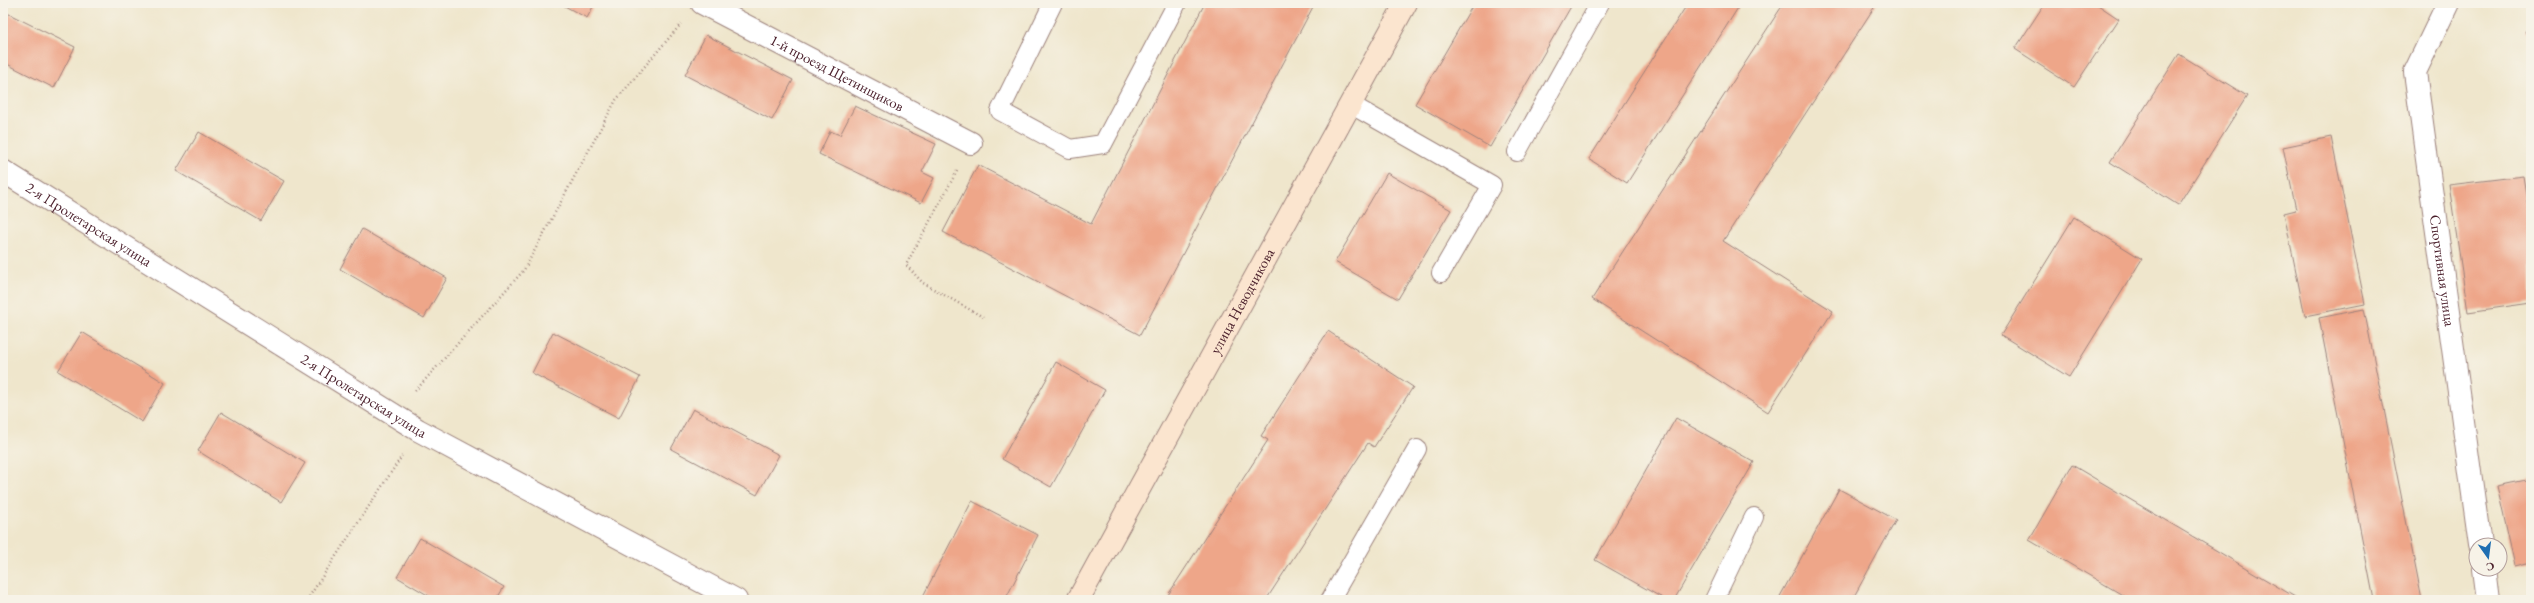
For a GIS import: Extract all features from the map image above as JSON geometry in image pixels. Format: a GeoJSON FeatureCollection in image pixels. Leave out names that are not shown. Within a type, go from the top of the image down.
{"type":"FeatureCollection","features":[{"type":"Feature","properties":{"kind":"main road","name":"улица Неводчикова"},"geometry":{"type":"LineString","coordinates":[[1078,600],[1406,3]]}},
{"type":"Feature","properties":{"kind":"street","name":"1-й проезд Щетинщиков"},"geometry":{"type":"LineString","coordinates":[[702,3],[971,143]]}},
{"type":"Feature","properties":{"kind":"street","name":"Спортивная улица"},"geometry":{"type":"LineString","coordinates":[[2448,3],[2415,72],[2479,537]]}},
{"type":"Feature","properties":{"kind":"street","name":"2-я Пролетарская улица"},"geometry":{"type":"LineString","coordinates":[[3,171],[418,430],[736,600]]}},
{"type":"Feature","properties":{"kind":"street"},"geometry":{"type":"LineString","coordinates":[[2485,577],[2488,600]]}},
{"type":"Feature","properties":{"kind":"lane"},"geometry":{"type":"LineString","coordinates":[[1053,3],[1000,111],[1070,149],[1103,144],[1177,3]]}},
{"type":"Feature","properties":{"kind":"lane"},"geometry":{"type":"LineString","coordinates":[[1517,152],[1600,3]]}},
{"type":"Feature","properties":{"kind":"lane"},"geometry":{"type":"LineString","coordinates":[[1350,104],[1492,185],[1441,273]]}},
{"type":"Feature","properties":{"kind":"lane"},"geometry":{"type":"LineString","coordinates":[[1330,600],[1417,449]]}},
{"type":"Feature","properties":{"kind":"lane"},"geometry":{"type":"LineString","coordinates":[[1714,600],[1754,517]]}},
{"type":"Feature","properties":{"kind":"path"},"geometry":{"type":"LineString","coordinates":[[394,415],[524,270],[616,100],[683,21]]}},
{"type":"Feature","properties":{"kind":"path"},"geometry":{"type":"LineString","coordinates":[[971,143],[906,265],[923,284],[983,317]]}},
{"type":"Feature","properties":{"kind":"path"},"geometry":{"type":"LineString","coordinates":[[307,600],[418,430]]}},
{"type":"Feature","properties":{"kind":"building"},"geometry":{"type":"Polygon","coordinates":[[[559,3],[595,3],[587,18],[559,3]]]}},
{"type":"Feature","properties":{"kind":"building"},"geometry":{"type":"Polygon","coordinates":[[[1205,3],[1315,3],[1140,335],[943,232],[978,165],[1091,224],[1205,3]]]}},
{"type":"Feature","properties":{"kind":"building"},"geometry":{"type":"Polygon","coordinates":[[[1474,3],[1573,3],[1490,147],[1415,104],[1474,3]]]}},
{"type":"Feature","properties":{"kind":"building"},"geometry":{"type":"Polygon","coordinates":[[[1688,3],[1741,3],[1627,183],[1589,159],[1688,3]]]}},
{"type":"Feature","properties":{"kind":"building"},"geometry":{"type":"Polygon","coordinates":[[[1784,3],[1877,3],[1723,241],[1833,311],[1768,412],[1592,299],[1784,3]]]}},
{"type":"Feature","properties":{"kind":"building"},"geometry":{"type":"Polygon","coordinates":[[[2045,3],[2095,3],[2119,19],[2074,87],[2015,49],[2045,3]]]}},
{"type":"Feature","properties":{"kind":"building"},"geometry":{"type":"Polygon","coordinates":[[[3,11],[75,47],[54,88],[3,62],[3,11]]]}},
{"type":"Feature","properties":{"kind":"building"},"geometry":{"type":"Polygon","coordinates":[[[2531,23],[2531,36],[2525,32],[2531,23]]]}},
{"type":"Feature","properties":{"kind":"building"},"geometry":{"type":"Polygon","coordinates":[[[706,35],[793,80],[772,120],[685,75],[706,35]]]}},
{"type":"Feature","properties":{"kind":"building"},"geometry":{"type":"Polygon","coordinates":[[[2179,54],[2247,96],[2178,205],[2110,162],[2179,54]]]}},
{"type":"Feature","properties":{"kind":"building"},"geometry":{"type":"Polygon","coordinates":[[[855,106],[936,144],[922,172],[934,178],[921,203],[819,154],[830,131],[840,135],[855,106]]]}},
{"type":"Feature","properties":{"kind":"building"},"geometry":{"type":"Polygon","coordinates":[[[199,132],[284,181],[261,221],[176,171],[199,132]]]}},
{"type":"Feature","properties":{"kind":"building"},"geometry":{"type":"Polygon","coordinates":[[[2331,137],[2365,304],[2305,316],[2284,213],[2296,210],[2283,147],[2331,137]]]}},
{"type":"Feature","properties":{"kind":"building"},"geometry":{"type":"Polygon","coordinates":[[[1387,173],[1451,210],[1398,299],[1335,262],[1387,173]]]}},
{"type":"Feature","properties":{"kind":"building"},"geometry":{"type":"Polygon","coordinates":[[[2523,176],[2531,225],[2531,303],[2468,312],[2449,185],[2523,176]]]}},
{"type":"Feature","properties":{"kind":"building"},"geometry":{"type":"Polygon","coordinates":[[[2074,217],[2142,259],[2069,377],[2001,335],[2074,217]]]}},
{"type":"Feature","properties":{"kind":"building"},"geometry":{"type":"Polygon","coordinates":[[[362,229],[447,278],[424,318],[340,269],[362,229]]]}},
{"type":"Feature","properties":{"kind":"building"},"geometry":{"type":"Polygon","coordinates":[[[2364,309],[2422,600],[2374,600],[2319,318],[2364,309]]]}},
{"type":"Feature","properties":{"kind":"building"},"geometry":{"type":"Polygon","coordinates":[[[1328,331],[1413,387],[1374,447],[1368,443],[1266,600],[1176,600],[1168,595],[1268,440],[1261,436],[1328,331]]]}},
{"type":"Feature","properties":{"kind":"building"},"geometry":{"type":"Polygon","coordinates":[[[82,332],[165,383],[142,422],[58,371],[82,332]]]}},
{"type":"Feature","properties":{"kind":"building"},"geometry":{"type":"Polygon","coordinates":[[[553,332],[640,377],[619,418],[532,373],[553,332]]]}},
{"type":"Feature","properties":{"kind":"building"},"geometry":{"type":"Polygon","coordinates":[[[1056,362],[1105,390],[1051,487],[1002,459],[1056,362]]]}},
{"type":"Feature","properties":{"kind":"building"},"geometry":{"type":"Polygon","coordinates":[[[693,409],[779,455],[757,495],[671,449],[693,409]]]}},
{"type":"Feature","properties":{"kind":"building"},"geometry":{"type":"Polygon","coordinates":[[[221,412],[305,463],[281,502],[198,451],[221,412]]]}},
{"type":"Feature","properties":{"kind":"building"},"geometry":{"type":"Polygon","coordinates":[[[1676,418],[1754,462],[1674,600],[1666,600],[1595,560],[1676,418]]]}},
{"type":"Feature","properties":{"kind":"building"},"geometry":{"type":"Polygon","coordinates":[[[2072,465],[2300,600],[2131,600],[2029,540],[2072,465]]]}},
{"type":"Feature","properties":{"kind":"building"},"geometry":{"type":"Polygon","coordinates":[[[2531,479],[2531,562],[2515,566],[2497,486],[2531,479]]]}},
{"type":"Feature","properties":{"kind":"building"},"geometry":{"type":"Polygon","coordinates":[[[1839,489],[1896,520],[1852,600],[1778,600],[1839,489]]]}},
{"type":"Feature","properties":{"kind":"building"},"geometry":{"type":"Polygon","coordinates":[[[972,501],[1038,535],[1005,600],[921,600],[972,501]]]}},
{"type":"Feature","properties":{"kind":"building"},"geometry":{"type":"Polygon","coordinates":[[[420,538],[504,587],[496,600],[436,600],[397,577],[420,538]]]}}]}
